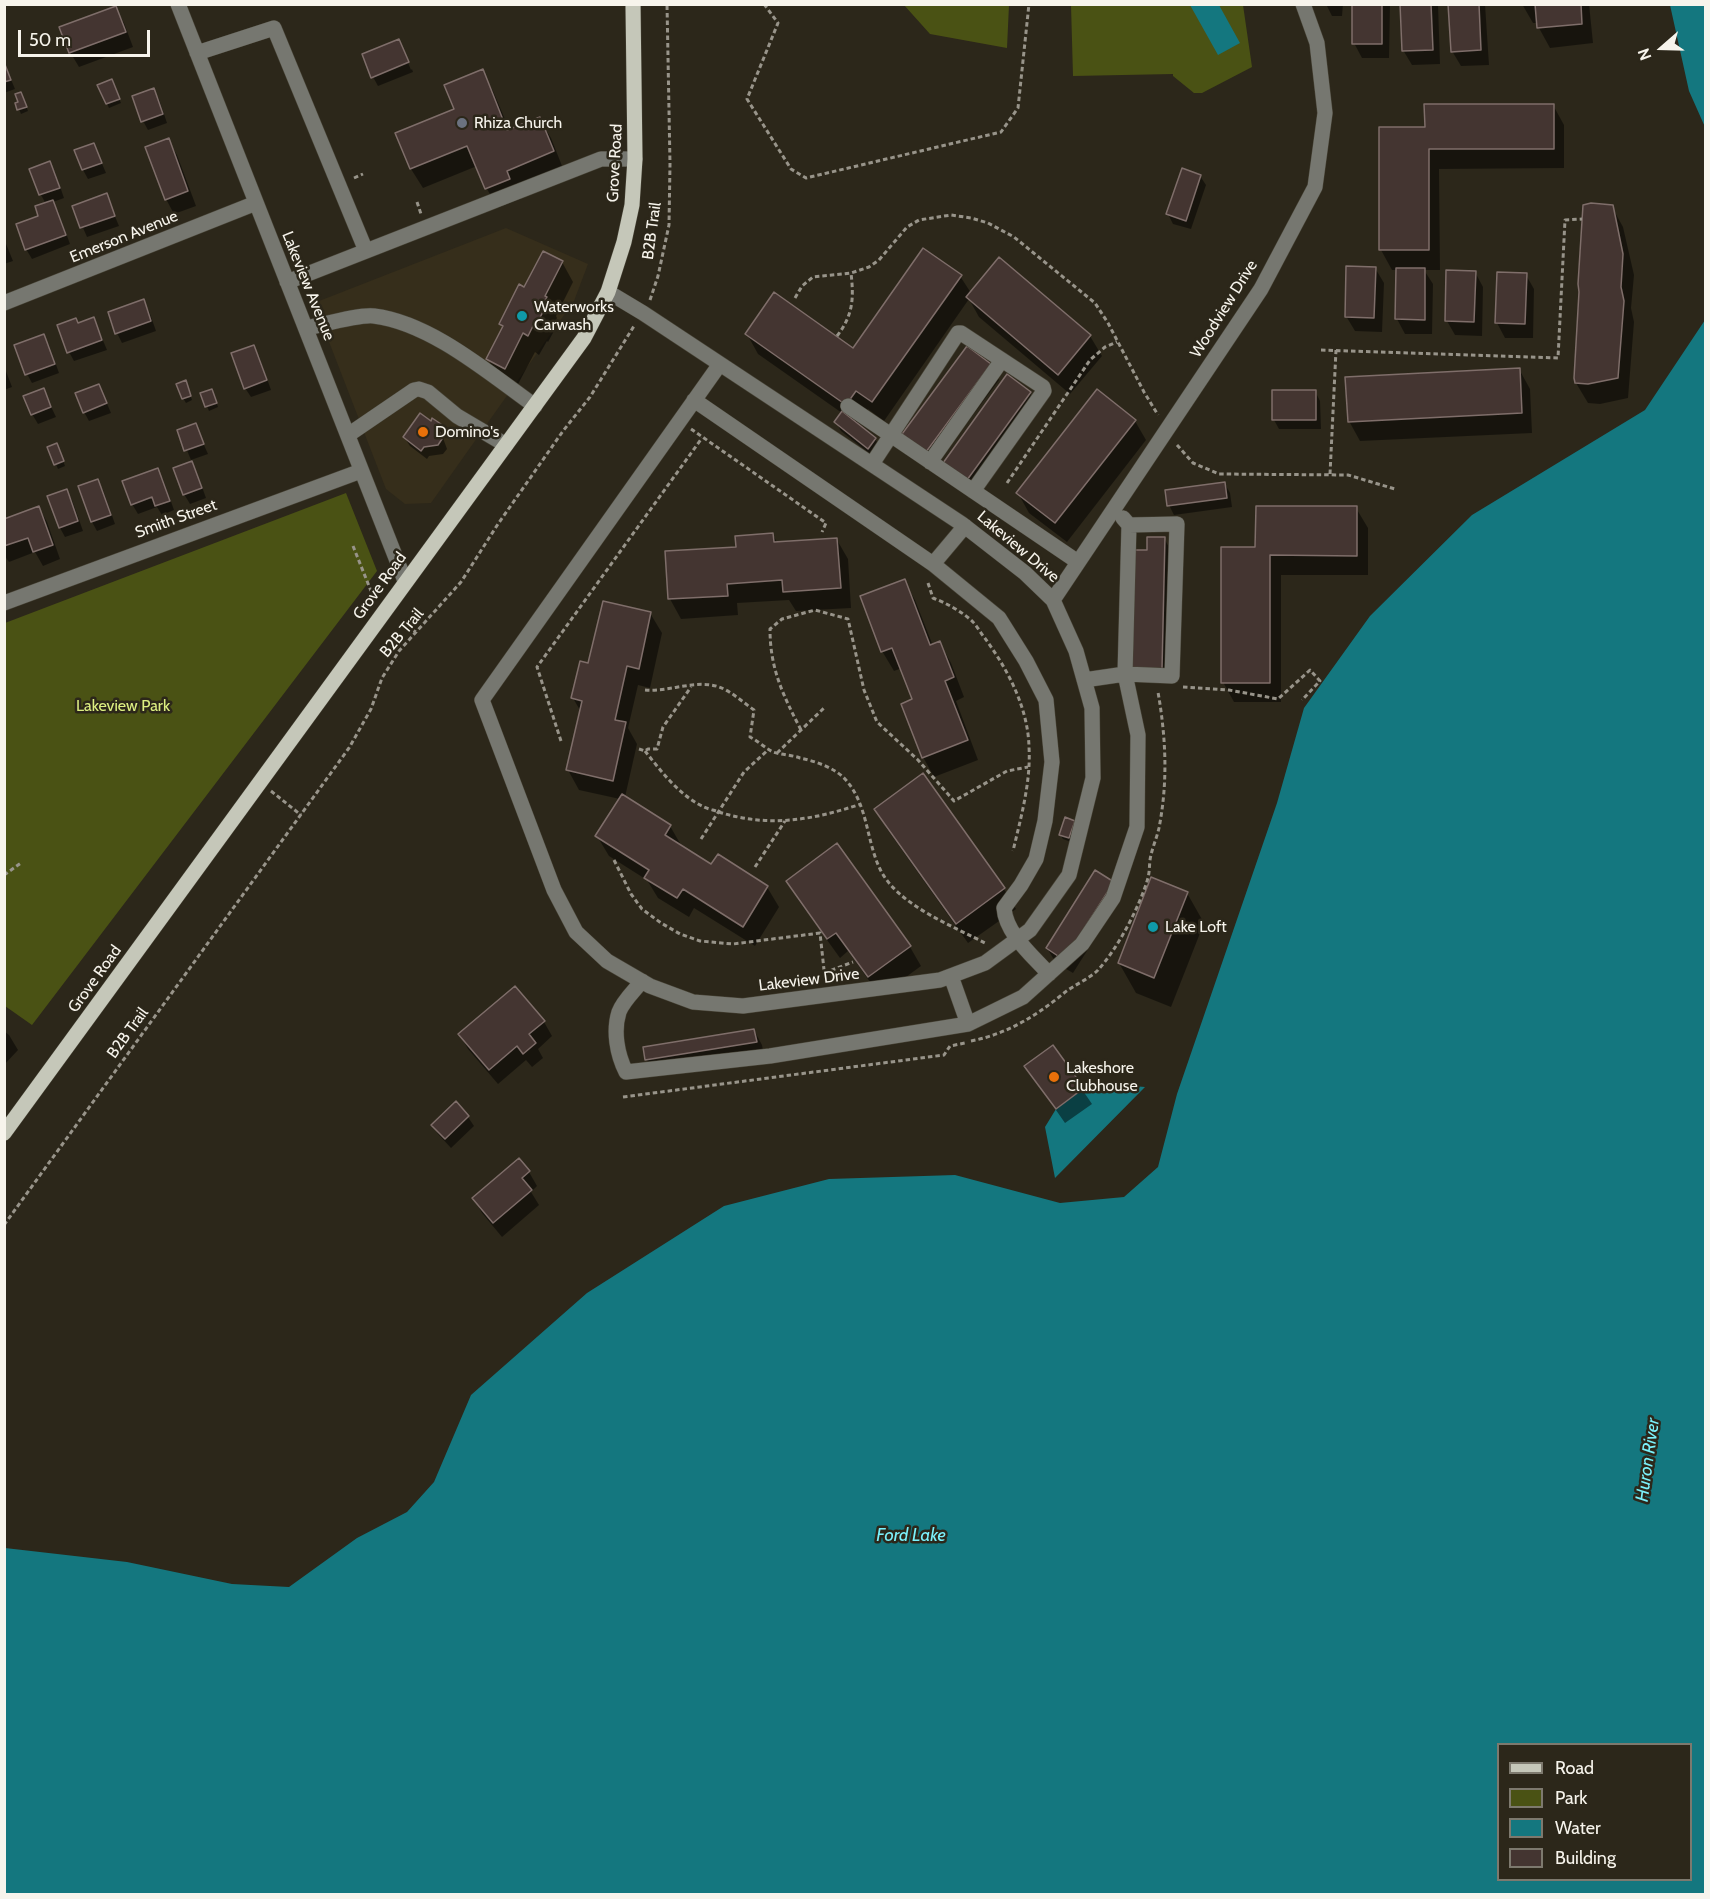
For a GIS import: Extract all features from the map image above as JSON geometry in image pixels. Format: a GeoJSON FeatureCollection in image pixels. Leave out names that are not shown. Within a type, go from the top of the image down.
{"type":"FeatureCollection","features":[{"type":"Feature","properties":{"kind":"main road","name":"Grove Road"},"geometry":{"type":"LineString","coordinates":[[4,1133],[584,338],[608,292],[624,242],[630,214],[635,159],[633,4]]}},
{"type":"Feature","properties":{"kind":"street","name":"Lakeview Avenue"},"geometry":{"type":"LineString","coordinates":[[178,4],[405,581]]}},
{"type":"Feature","properties":{"kind":"street","name":"Woodview Drive"},"geometry":{"type":"LineString","coordinates":[[1053,600],[1261,289],[1315,187],[1325,113],[1317,43],[1303,4]]}},
{"type":"Feature","properties":{"kind":"street"},"geometry":{"type":"LineString","coordinates":[[197,53],[274,28],[366,251]]}},
{"type":"Feature","properties":{"kind":"street"},"geometry":{"type":"LineString","coordinates":[[287,282],[601,159],[635,159]]}},
{"type":"Feature","properties":{"kind":"street","name":"Emerson Avenue"},"geometry":{"type":"LineString","coordinates":[[4,303],[256,203]]}},
{"type":"Feature","properties":{"kind":"street"},"geometry":{"type":"LineString","coordinates":[[608,292],[720,364]]}},
{"type":"Feature","properties":{"kind":"street"},"geometry":{"type":"LineString","coordinates":[[306,328],[372,316],[402,322],[439,339],[536,406]]}},
{"type":"Feature","properties":{"kind":"street"},"geometry":{"type":"LineString","coordinates":[[872,464],[958,333],[961,333],[1043,387],[1044,392],[973,491]]}},
{"type":"Feature","properties":{"kind":"street"},"geometry":{"type":"LineString","coordinates":[[930,462],[1002,360]]}},
{"type":"Feature","properties":{"kind":"street","name":"Lakeview Drive"},"geometry":{"type":"LineString","coordinates":[[720,364],[965,526],[1025,573],[1053,600],[1076,651],[1092,708],[1093,778],[1069,875],[1030,930],[985,963],[940,980],[743,1006],[693,1002],[650,986],[607,961],[576,932],[554,890],[482,700],[720,364]]}},
{"type":"Feature","properties":{"kind":"street"},"geometry":{"type":"LineString","coordinates":[[348,435],[414,390],[419,389],[428,392],[472,426],[506,445]]}},
{"type":"Feature","properties":{"kind":"street"},"geometry":{"type":"LineString","coordinates":[[694,400],[931,563],[999,618],[1026,661],[1046,700],[1052,762],[1045,821],[1036,859],[1004,908],[1005,919],[1017,939],[1048,974]]}},
{"type":"Feature","properties":{"kind":"street"},"geometry":{"type":"LineString","coordinates":[[848,406],[1078,562]]}},
{"type":"Feature","properties":{"kind":"street","name":"Smith Street"},"geometry":{"type":"LineString","coordinates":[[4,603],[361,471]]}},
{"type":"Feature","properties":{"kind":"street"},"geometry":{"type":"LineString","coordinates":[[642,981],[620,1010],[616,1032],[620,1059],[626,1072],[770,1056],[968,1024],[1023,998],[1082,944],[1113,898],[1137,827],[1138,735],[1125,674],[1129,525],[1114,509]]}},
{"type":"Feature","properties":{"kind":"street"},"geometry":{"type":"LineString","coordinates":[[1084,680],[1125,674],[1172,676],[1176,524],[1129,525]]}},
{"type":"Feature","properties":{"kind":"street"},"geometry":{"type":"LineString","coordinates":[[931,563],[965,526]]}},
{"type":"Feature","properties":{"kind":"street"},"geometry":{"type":"LineString","coordinates":[[951,976],[968,1024]]}},
{"type":"Feature","properties":{"kind":"path","name":"B2B Trail"},"geometry":{"type":"LineString","coordinates":[[4,1225],[349,748],[371,710],[382,678],[399,651],[461,582],[504,514],[590,397],[649,304],[658,276],[669,225],[667,4]]}},
{"type":"Feature","properties":{"kind":"path"},"geometry":{"type":"LineString","coordinates":[[764,4],[778,23],[747,99],[790,169],[806,178],[1001,132],[1018,108],[1029,4]]}},
{"type":"Feature","properties":{"kind":"path"},"geometry":{"type":"LineString","coordinates":[[795,297],[802,286],[813,277],[851,273],[869,267],[879,260],[907,227],[919,220],[951,215],[988,223],[1014,237],[1095,303],[1161,419]]}},
{"type":"Feature","properties":{"kind":"path"},"geometry":{"type":"LineString","coordinates":[[1321,350],[1558,358],[1564,220],[1582,219]]}},
{"type":"Feature","properties":{"kind":"path"},"geometry":{"type":"LineString","coordinates":[[837,336],[846,324],[851,308],[853,291],[851,273]]}},
{"type":"Feature","properties":{"kind":"path"},"geometry":{"type":"LineString","coordinates":[[1007,483],[1090,360],[1105,347],[1117,342]]}},
{"type":"Feature","properties":{"kind":"path"},"geometry":{"type":"LineString","coordinates":[[1330,475],[1336,350]]}},
{"type":"Feature","properties":{"kind":"path"},"geometry":{"type":"LineString","coordinates":[[689,428],[826,523],[822,532]]}},
{"type":"Feature","properties":{"kind":"path"},"geometry":{"type":"LineString","coordinates":[[561,741],[537,667],[702,438]]}},
{"type":"Feature","properties":{"kind":"path"},"geometry":{"type":"LineString","coordinates":[[1178,445],[1193,463],[1219,474],[1348,475],[1395,489]]}},
{"type":"Feature","properties":{"kind":"path"},"geometry":{"type":"LineString","coordinates":[[353,546],[371,591]]}},
{"type":"Feature","properties":{"kind":"path"},"geometry":{"type":"LineString","coordinates":[[931,563],[924,570],[933,598],[942,601],[973,622],[997,654],[1010,678],[1024,714],[1029,747],[1026,794],[1013,852]]}},
{"type":"Feature","properties":{"kind":"path"},"geometry":{"type":"LineString","coordinates":[[801,730],[780,688],[770,648],[770,629],[782,619],[815,610],[848,620],[864,690],[878,722],[918,760],[954,801],[1007,771],[1028,767]]}},
{"type":"Feature","properties":{"kind":"path"},"geometry":{"type":"LineString","coordinates":[[407,627],[416,632]]}},
{"type":"Feature","properties":{"kind":"path"},"geometry":{"type":"LineString","coordinates":[[645,690],[664,691],[707,684],[721,687],[754,710],[750,737],[777,753],[801,758],[844,777],[861,804],[879,868],[889,885],[916,905],[1002,950]]}},
{"type":"Feature","properties":{"kind":"path"},"geometry":{"type":"LineString","coordinates":[[645,751],[657,749],[663,727],[691,686]]}},
{"type":"Feature","properties":{"kind":"path"},"geometry":{"type":"LineString","coordinates":[[777,753],[824,708]]}},
{"type":"Feature","properties":{"kind":"path"},"geometry":{"type":"LineString","coordinates":[[639,749],[645,751],[673,784],[702,806],[720,812],[755,820],[809,819],[861,804]]}},
{"type":"Feature","properties":{"kind":"path"},"geometry":{"type":"LineString","coordinates":[[701,839],[744,772],[769,749]]}},
{"type":"Feature","properties":{"kind":"path"},"geometry":{"type":"LineString","coordinates":[[282,800],[301,815]]}},
{"type":"Feature","properties":{"kind":"path"},"geometry":{"type":"LineString","coordinates":[[754,867],[786,820]]}},
{"type":"Feature","properties":{"kind":"path"},"geometry":{"type":"LineString","coordinates":[[614,860],[631,894],[642,909],[671,928],[700,941],[733,944],[820,933],[826,984]]}},
{"type":"Feature","properties":{"kind":"path"},"geometry":{"type":"LineString","coordinates":[[4,875],[21,863]]}},
{"type":"Feature","properties":{"kind":"path"},"geometry":{"type":"LineString","coordinates":[[824,973],[853,963]]}},
{"type":"Feature","properties":{"kind":"shaded area"},"geometry":{"type":"Polygon","coordinates":[[[506,228],[588,264],[574,301],[431,503],[405,504],[386,489],[314,303],[506,228]]]}},
{"type":"Feature","properties":{"kind":"green space"},"geometry":{"type":"Polygon","coordinates":[[[904,5],[1009,5],[1007,48],[930,34],[904,5]]]}},
{"type":"Feature","properties":{"kind":"green space"},"geometry":{"type":"Polygon","coordinates":[[[1071,5],[1243,5],[1252,67],[1202,93],[1194,93],[1173,74],[1073,76],[1071,5]]]}},
{"type":"Feature","properties":{"kind":"green space","name":"Lakeview Park"},"geometry":{"type":"Polygon","coordinates":[[[346,493],[377,571],[32,1025],[5,1006],[5,623],[346,493]]]}},
{"type":"Feature","properties":{"kind":"water"},"geometry":{"type":"Polygon","coordinates":[[[1190,5],[1219,5],[1240,43],[1218,55],[1190,5]]]}},
{"type":"Feature","properties":{"kind":"water"},"geometry":{"type":"Polygon","coordinates":[[[1670,5],[1705,5],[1705,127],[1689,91],[1670,5]]]}},
{"type":"Feature","properties":{"kind":"water","name":"Ford Lake"},"geometry":{"type":"Polygon","coordinates":[[[1705,320],[1705,1894],[5,1894],[5,1548],[127,1562],[232,1584],[289,1587],[357,1538],[407,1512],[434,1482],[471,1395],[587,1293],[724,1206],[829,1179],[955,1175],[1060,1203],[1124,1197],[1158,1167],[1177,1094],[1277,803],[1304,708],[1370,616],[1472,515],[1645,410],[1705,320]]]}},
{"type":"Feature","properties":{"kind":"water"},"geometry":{"type":"Polygon","coordinates":[[[1096,1083],[1145,1087],[1055,1178],[1045,1127],[1056,1109],[1084,1088],[1096,1083]]]}},
{"type":"Feature","properties":{"kind":"building"},"geometry":{"type":"Polygon","coordinates":[[[1352,4],[1382,4],[1382,44],[1352,44],[1352,4]]]}},
{"type":"Feature","properties":{"kind":"building"},"geometry":{"type":"Polygon","coordinates":[[[1400,4],[1431,4],[1433,50],[1402,51],[1400,4]]]}},
{"type":"Feature","properties":{"kind":"building"},"geometry":{"type":"Polygon","coordinates":[[[1448,4],[1479,4],[1481,50],[1451,52],[1448,4]]]}},
{"type":"Feature","properties":{"kind":"building"},"geometry":{"type":"Polygon","coordinates":[[[1535,4],[1581,4],[1582,24],[1537,28],[1535,4]]]}},
{"type":"Feature","properties":{"kind":"building"},"geometry":{"type":"Polygon","coordinates":[[[116,6],[126,32],[69,53],[59,27],[116,6]]]}},
{"type":"Feature","properties":{"kind":"building"},"geometry":{"type":"Polygon","coordinates":[[[399,39],[409,62],[371,78],[362,54],[399,39]]]}},
{"type":"Feature","properties":{"kind":"building"},"geometry":{"type":"Polygon","coordinates":[[[4,62],[11,80],[4,82],[4,62]]]}},
{"type":"Feature","properties":{"kind":"building","name":"Rhiza Church"},"geometry":{"type":"Polygon","coordinates":[[[483,69],[507,130],[540,117],[554,151],[507,171],[510,179],[485,189],[467,146],[410,169],[395,133],[454,109],[444,85],[483,69]]]}},
{"type":"Feature","properties":{"kind":"building"},"geometry":{"type":"Polygon","coordinates":[[[112,79],[120,99],[106,104],[97,85],[112,79]]]}},
{"type":"Feature","properties":{"kind":"building"},"geometry":{"type":"Polygon","coordinates":[[[154,88],[163,114],[141,122],[132,96],[154,88]]]}},
{"type":"Feature","properties":{"kind":"building"},"geometry":{"type":"Polygon","coordinates":[[[21,92],[27,107],[17,110],[15,103],[18,102],[15,94],[21,92]]]}},
{"type":"Feature","properties":{"kind":"building"},"geometry":{"type":"Polygon","coordinates":[[[1424,104],[1554,104],[1554,149],[1429,149],[1429,250],[1379,250],[1379,127],[1425,127],[1424,104]]]}},
{"type":"Feature","properties":{"kind":"building"},"geometry":{"type":"Polygon","coordinates":[[[169,138],[188,191],[165,200],[145,147],[169,138]]]}},
{"type":"Feature","properties":{"kind":"building"},"geometry":{"type":"Polygon","coordinates":[[[94,143],[102,163],[82,170],[74,150],[94,143]]]}},
{"type":"Feature","properties":{"kind":"building"},"geometry":{"type":"Polygon","coordinates":[[[50,161],[60,188],[39,195],[29,169],[50,161]]]}},
{"type":"Feature","properties":{"kind":"building"},"geometry":{"type":"Polygon","coordinates":[[[1182,168],[1201,175],[1186,221],[1166,214],[1182,168]]]}},
{"type":"Feature","properties":{"kind":"building"},"geometry":{"type":"Polygon","coordinates":[[[107,193],[115,216],[80,228],[72,206],[107,193]]]}},
{"type":"Feature","properties":{"kind":"building"},"geometry":{"type":"Polygon","coordinates":[[[53,200],[66,235],[25,250],[16,224],[38,216],[35,206],[53,200]]]}},
{"type":"Feature","properties":{"kind":"building"},"geometry":{"type":"Polygon","coordinates":[[[1591,203],[1613,205],[1623,254],[1621,287],[1624,301],[1618,378],[1588,384],[1575,383],[1574,378],[1583,205],[1591,203]]]}},
{"type":"Feature","properties":{"kind":"building"},"geometry":{"type":"Polygon","coordinates":[[[923,248],[962,275],[872,402],[856,391],[846,405],[745,334],[774,292],[853,348],[923,248]]]}},
{"type":"Feature","properties":{"kind":"building","name":"Waterworks Carwash"},"geometry":{"type":"Polygon","coordinates":[[[543,251],[563,261],[545,296],[547,297],[541,308],[544,310],[528,336],[523,333],[505,369],[486,359],[503,326],[499,324],[519,284],[524,287],[543,251]]]}},
{"type":"Feature","properties":{"kind":"building"},"geometry":{"type":"Polygon","coordinates":[[[999,257],[1091,335],[1058,375],[966,297],[999,257]]]}},
{"type":"Feature","properties":{"kind":"building"},"geometry":{"type":"Polygon","coordinates":[[[1346,266],[1376,267],[1374,318],[1345,317],[1346,266]]]}},
{"type":"Feature","properties":{"kind":"building"},"geometry":{"type":"Polygon","coordinates":[[[1396,268],[1425,268],[1425,320],[1395,319],[1396,268]]]}},
{"type":"Feature","properties":{"kind":"building"},"geometry":{"type":"Polygon","coordinates":[[[1446,270],[1476,271],[1474,322],[1445,321],[1446,270]]]}},
{"type":"Feature","properties":{"kind":"building"},"geometry":{"type":"Polygon","coordinates":[[[1497,272],[1527,273],[1525,324],[1495,323],[1497,272]]]}},
{"type":"Feature","properties":{"kind":"building"},"geometry":{"type":"Polygon","coordinates":[[[144,299],[151,321],[115,334],[108,312],[144,299]]]}},
{"type":"Feature","properties":{"kind":"building"},"geometry":{"type":"Polygon","coordinates":[[[94,317],[102,340],[67,353],[57,325],[76,318],[78,323],[94,317]]]}},
{"type":"Feature","properties":{"kind":"building"},"geometry":{"type":"Polygon","coordinates":[[[44,334],[55,364],[25,375],[14,345],[44,334]]]}},
{"type":"Feature","properties":{"kind":"building"},"geometry":{"type":"Polygon","coordinates":[[[254,345],[267,380],[244,389],[231,353],[254,345]]]}},
{"type":"Feature","properties":{"kind":"building"},"geometry":{"type":"Polygon","coordinates":[[[967,346],[991,364],[926,452],[902,434],[967,346]]]}},
{"type":"Feature","properties":{"kind":"building"},"geometry":{"type":"Polygon","coordinates":[[[1520,368],[1522,413],[1348,422],[1345,377],[1520,368]]]}},
{"type":"Feature","properties":{"kind":"building"},"geometry":{"type":"Polygon","coordinates":[[[1007,374],[1031,392],[967,480],[943,463],[1007,374]]]}},
{"type":"Feature","properties":{"kind":"building"},"geometry":{"type":"Polygon","coordinates":[[[186,380],[191,396],[182,399],[176,384],[186,380]]]}},
{"type":"Feature","properties":{"kind":"building"},"geometry":{"type":"Polygon","coordinates":[[[99,384],[107,403],[83,413],[75,393],[99,384]]]}},
{"type":"Feature","properties":{"kind":"building"},"geometry":{"type":"Polygon","coordinates":[[[44,388],[51,407],[31,415],[23,396],[44,388]]]}},
{"type":"Feature","properties":{"kind":"building"},"geometry":{"type":"Polygon","coordinates":[[[212,389],[217,403],[205,407],[200,393],[212,389]]]}},
{"type":"Feature","properties":{"kind":"building"},"geometry":{"type":"Polygon","coordinates":[[[1097,389],[1136,420],[1055,523],[1016,493],[1097,389]]]}},
{"type":"Feature","properties":{"kind":"building"},"geometry":{"type":"Polygon","coordinates":[[[1272,390],[1316,390],[1316,420],[1272,420],[1272,390]]]}},
{"type":"Feature","properties":{"kind":"building"},"geometry":{"type":"Polygon","coordinates":[[[842,411],[876,438],[868,449],[834,422],[842,411]]]}},
{"type":"Feature","properties":{"kind":"building","name":"Domino's"},"geometry":{"type":"Polygon","coordinates":[[[420,413],[431,421],[432,418],[441,424],[438,428],[442,439],[438,445],[424,447],[421,451],[403,437],[420,413]]]}},
{"type":"Feature","properties":{"kind":"building"},"geometry":{"type":"Polygon","coordinates":[[[196,423],[204,444],[184,451],[177,430],[196,423]]]}},
{"type":"Feature","properties":{"kind":"building"},"geometry":{"type":"Polygon","coordinates":[[[57,443],[64,461],[54,465],[47,447],[57,443]]]}},
{"type":"Feature","properties":{"kind":"building"},"geometry":{"type":"Polygon","coordinates":[[[192,461],[202,488],[183,495],[173,468],[192,461]]]}},
{"type":"Feature","properties":{"kind":"building"},"geometry":{"type":"Polygon","coordinates":[[[158,468],[170,501],[155,506],[152,497],[131,505],[122,481],[158,468]]]}},
{"type":"Feature","properties":{"kind":"building"},"geometry":{"type":"Polygon","coordinates":[[[98,479],[111,515],[91,522],[78,486],[98,479]]]}},
{"type":"Feature","properties":{"kind":"building"},"geometry":{"type":"Polygon","coordinates":[[[1225,482],[1227,498],[1167,506],[1165,490],[1225,482]]]}},
{"type":"Feature","properties":{"kind":"building"},"geometry":{"type":"Polygon","coordinates":[[[67,489],[78,521],[59,528],[47,496],[67,489]]]}},
{"type":"Feature","properties":{"kind":"building"},"geometry":{"type":"Polygon","coordinates":[[[39,506],[53,545],[33,552],[28,538],[4,546],[4,519],[39,506]]]}},
{"type":"Feature","properties":{"kind":"building"},"geometry":{"type":"Polygon","coordinates":[[[1256,506],[1357,506],[1357,556],[1270,555],[1270,683],[1221,683],[1221,547],[1255,547],[1256,506]]]}},
{"type":"Feature","properties":{"kind":"building"},"geometry":{"type":"Polygon","coordinates":[[[773,533],[774,542],[837,538],[841,588],[783,592],[782,580],[727,584],[728,596],[668,599],[665,551],[736,547],[735,536],[773,533]]]}},
{"type":"Feature","properties":{"kind":"building"},"geometry":{"type":"Polygon","coordinates":[[[1147,537],[1165,537],[1162,669],[1132,668],[1134,550],[1147,550],[1147,537]]]}},
{"type":"Feature","properties":{"kind":"building"},"geometry":{"type":"Polygon","coordinates":[[[905,579],[930,645],[940,641],[954,677],[945,681],[968,740],[922,758],[901,704],[912,699],[892,648],[881,652],[860,596],[905,579]]]}},
{"type":"Feature","properties":{"kind":"building"},"geometry":{"type":"Polygon","coordinates":[[[603,601],[651,612],[639,669],[627,666],[615,720],[626,722],[613,781],[566,770],[582,701],[571,698],[580,661],[588,663],[603,601]]]}},
{"type":"Feature","properties":{"kind":"building"},"geometry":{"type":"Polygon","coordinates":[[[923,773],[1005,888],[956,924],[874,809],[923,773]]]}},
{"type":"Feature","properties":{"kind":"building"},"geometry":{"type":"Polygon","coordinates":[[[622,794],[671,825],[665,835],[711,864],[718,854],[768,886],[743,927],[683,889],[677,898],[644,878],[649,870],[595,836],[622,794]]]}},
{"type":"Feature","properties":{"kind":"building"},"geometry":{"type":"Polygon","coordinates":[[[1065,817],[1075,821],[1069,838],[1059,835],[1065,817]]]}},
{"type":"Feature","properties":{"kind":"building"},"geometry":{"type":"Polygon","coordinates":[[[837,843],[911,946],[868,977],[836,933],[827,939],[786,881],[837,843]]]}},
{"type":"Feature","properties":{"kind":"building"},"geometry":{"type":"Polygon","coordinates":[[[1095,870],[1114,882],[1064,960],[1046,948],[1095,870]]]}},
{"type":"Feature","properties":{"kind":"building","name":"Lake Loft"},"geometry":{"type":"Polygon","coordinates":[[[1151,877],[1188,892],[1154,978],[1118,963],[1151,877]]]}},
{"type":"Feature","properties":{"kind":"building"},"geometry":{"type":"Polygon","coordinates":[[[515,986],[545,1021],[529,1034],[536,1043],[523,1054],[517,1046],[489,1070],[458,1034],[515,986]]]}},
{"type":"Feature","properties":{"kind":"building"},"geometry":{"type":"Polygon","coordinates":[[[754,1029],[757,1042],[645,1060],[643,1047],[754,1029]]]}},
{"type":"Feature","properties":{"kind":"building","name":"Lakeshore Clubhouse"},"geometry":{"type":"Polygon","coordinates":[[[1053,1045],[1084,1088],[1056,1109],[1024,1066],[1053,1045]]]}},
{"type":"Feature","properties":{"kind":"building"},"geometry":{"type":"Polygon","coordinates":[[[456,1101],[469,1116],[445,1139],[431,1125],[456,1101]]]}},
{"type":"Feature","properties":{"kind":"building"},"geometry":{"type":"Polygon","coordinates":[[[519,1158],[530,1171],[522,1178],[532,1190],[493,1223],[472,1198],[519,1158]]]}},
{"type":"Feature","properties":{"kind":"place","name":"Rhiza Church"},"geometry":{"type":"Point","coordinates":[462,123]}},
{"type":"Feature","properties":{"kind":"place","name":"Waterworks Carwash"},"geometry":{"type":"Point","coordinates":[522,316]}},
{"type":"Feature","properties":{"kind":"place","name":"Domino's"},"geometry":{"type":"Point","coordinates":[423,432]}},
{"type":"Feature","properties":{"kind":"place","name":"Lake Loft"},"geometry":{"type":"Point","coordinates":[1153,927]}},
{"type":"Feature","properties":{"kind":"place","name":"Lakeshore Clubhouse"},"geometry":{"type":"Point","coordinates":[1054,1077]}},
{"type":"Feature","properties":{"kind":"water label","name":"Huron River"},"geometry":{"type":"Point","coordinates":[1648,1460]}}]}
